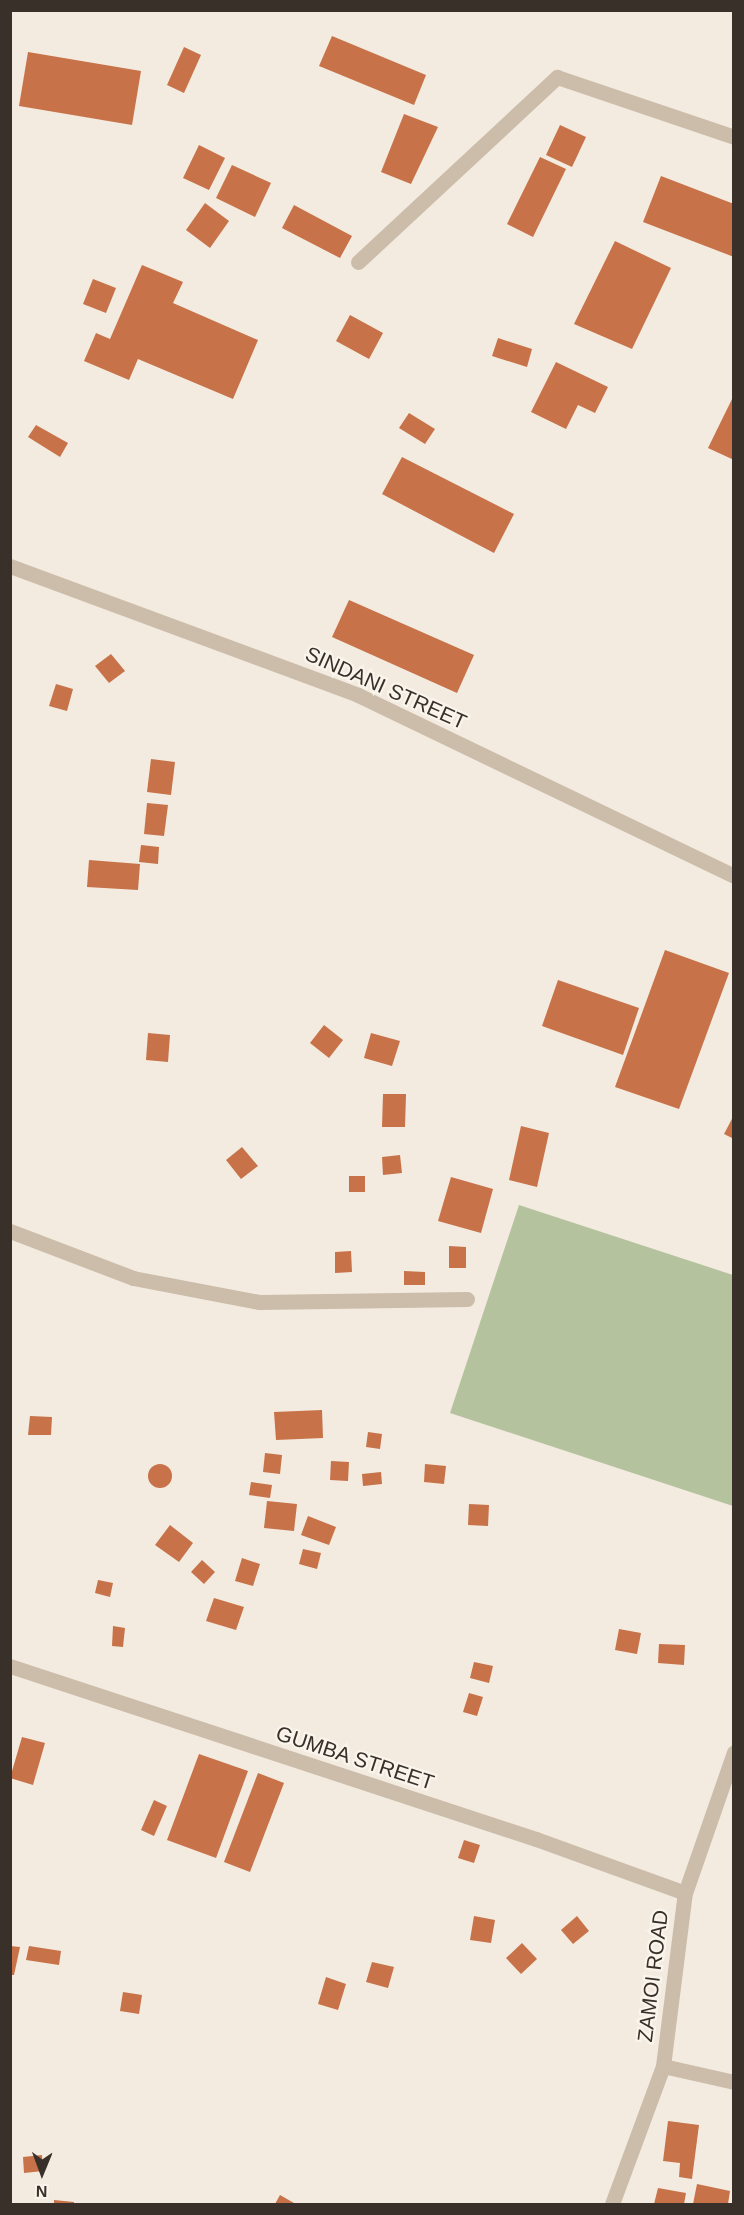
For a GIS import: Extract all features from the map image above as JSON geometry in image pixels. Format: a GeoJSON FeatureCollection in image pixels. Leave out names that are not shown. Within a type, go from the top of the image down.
{"type":"FeatureCollection","features":[{"type":"Feature","properties":{"kind":"street"},"geometry":{"type":"LineString","coordinates":[[358,262],[557,77],[734,137]]}},
{"type":"Feature","properties":{"kind":"street","name":"SINDANI STREET"},"geometry":{"type":"LineString","coordinates":[[10,566],[358,695],[734,876]]}},
{"type":"Feature","properties":{"kind":"street"},"geometry":{"type":"LineString","coordinates":[[10,1231],[133,1278],[259,1302],[467,1299]]}},
{"type":"Feature","properties":{"kind":"street","name":"GUMBA STREET"},"geometry":{"type":"LineString","coordinates":[[10,1666],[537,1839],[685,1893]]}},
{"type":"Feature","properties":{"kind":"street","name":"ZAMOI ROAD"},"geometry":{"type":"LineString","coordinates":[[612,2205],[663,2066],[685,1893],[734,1752]]}},
{"type":"Feature","properties":{"kind":"street"},"geometry":{"type":"LineString","coordinates":[[663,2066],[734,2082]]}},
{"type":"Feature","properties":{"kind":"green space"},"geometry":{"type":"Polygon","coordinates":[[[519,1205],[733,1275],[733,1506],[450,1413],[519,1205]]]}},
{"type":"Feature","properties":{"kind":"building"},"geometry":{"type":"Polygon","coordinates":[[[332,36],[426,75],[414,105],[319,66],[332,36]]]}},
{"type":"Feature","properties":{"kind":"building"},"geometry":{"type":"Polygon","coordinates":[[[184,47],[201,55],[184,93],[167,85],[184,47]]]}},
{"type":"Feature","properties":{"kind":"building"},"geometry":{"type":"Polygon","coordinates":[[[28,52],[141,71],[132,125],[19,106],[28,52]]]}},
{"type":"Feature","properties":{"kind":"building"},"geometry":{"type":"Polygon","coordinates":[[[404,114],[438,127],[411,184],[381,172],[404,114]]]}},
{"type":"Feature","properties":{"kind":"building"},"geometry":{"type":"Polygon","coordinates":[[[560,125],[586,137],[572,167],[546,155],[560,125]]]}},
{"type":"Feature","properties":{"kind":"building"},"geometry":{"type":"Polygon","coordinates":[[[199,145],[225,158],[209,190],[183,178],[199,145]]]}},
{"type":"Feature","properties":{"kind":"building"},"geometry":{"type":"Polygon","coordinates":[[[540,157],[566,169],[533,237],[507,224],[540,157]]]}},
{"type":"Feature","properties":{"kind":"building"},"geometry":{"type":"Polygon","coordinates":[[[232,165],[271,183],[255,217],[216,198],[232,165]]]}},
{"type":"Feature","properties":{"kind":"building"},"geometry":{"type":"Polygon","coordinates":[[[661,176],[734,204],[734,257],[643,222],[661,176]]]}},
{"type":"Feature","properties":{"kind":"building"},"geometry":{"type":"Polygon","coordinates":[[[205,203],[229,221],[210,248],[186,230],[205,203]]]}},
{"type":"Feature","properties":{"kind":"building"},"geometry":{"type":"Polygon","coordinates":[[[294,205],[352,236],[340,258],[282,228],[294,205]]]}},
{"type":"Feature","properties":{"kind":"building"},"geometry":{"type":"Polygon","coordinates":[[[615,241],[671,268],[632,349],[574,324],[615,241]]]}},
{"type":"Feature","properties":{"kind":"building"},"geometry":{"type":"Polygon","coordinates":[[[142,265],[183,282],[173,303],[258,340],[233,399],[138,359],[129,380],[84,361],[96,333],[110,339],[142,265]]]}},
{"type":"Feature","properties":{"kind":"building"},"geometry":{"type":"Polygon","coordinates":[[[93,279],[116,288],[106,313],[83,304],[93,279]]]}},
{"type":"Feature","properties":{"kind":"building"},"geometry":{"type":"Polygon","coordinates":[[[350,315],[383,333],[369,359],[336,341],[350,315]]]}},
{"type":"Feature","properties":{"kind":"building"},"geometry":{"type":"Polygon","coordinates":[[[498,338],[532,349],[527,367],[492,356],[498,338]]]}},
{"type":"Feature","properties":{"kind":"building"},"geometry":{"type":"Polygon","coordinates":[[[556,362],[608,387],[595,413],[578,405],[566,429],[531,412],[556,362]]]}},
{"type":"Feature","properties":{"kind":"building"},"geometry":{"type":"Polygon","coordinates":[[[734,395],[734,460],[708,448],[734,395]]]}},
{"type":"Feature","properties":{"kind":"building"},"geometry":{"type":"Polygon","coordinates":[[[409,413],[435,429],[425,444],[399,428],[409,413]]]}},
{"type":"Feature","properties":{"kind":"building"},"geometry":{"type":"Polygon","coordinates":[[[36,425],[68,443],[60,457],[28,437],[36,425]]]}},
{"type":"Feature","properties":{"kind":"building"},"geometry":{"type":"Polygon","coordinates":[[[402,457],[514,514],[494,553],[382,494],[402,457]]]}},
{"type":"Feature","properties":{"kind":"building"},"geometry":{"type":"Polygon","coordinates":[[[349,600],[474,655],[457,693],[332,637],[349,600]]]}},
{"type":"Feature","properties":{"kind":"building"},"geometry":{"type":"Polygon","coordinates":[[[111,654],[125,671],[109,683],[95,666],[111,654]]]}},
{"type":"Feature","properties":{"kind":"building"},"geometry":{"type":"Polygon","coordinates":[[[56,684],[73,689],[67,711],[49,706],[56,684]]]}},
{"type":"Feature","properties":{"kind":"building"},"geometry":{"type":"Polygon","coordinates":[[[151,759],[175,762],[171,795],[147,792],[151,759]]]}},
{"type":"Feature","properties":{"kind":"building"},"geometry":{"type":"Polygon","coordinates":[[[147,803],[168,805],[164,836],[144,834],[147,803]]]}},
{"type":"Feature","properties":{"kind":"building"},"geometry":{"type":"Polygon","coordinates":[[[141,845],[159,847],[158,864],[139,862],[141,845]]]}},
{"type":"Feature","properties":{"kind":"building"},"geometry":{"type":"Polygon","coordinates":[[[89,860],[140,864],[138,890],[87,887],[89,860]]]}},
{"type":"Feature","properties":{"kind":"building"},"geometry":{"type":"Polygon","coordinates":[[[665,950],[729,973],[679,1109],[615,1087],[665,950]]]}},
{"type":"Feature","properties":{"kind":"building"},"geometry":{"type":"Polygon","coordinates":[[[558,980],[639,1008],[623,1055],[542,1026],[558,980]]]}},
{"type":"Feature","properties":{"kind":"building"},"geometry":{"type":"Polygon","coordinates":[[[324,1025],[343,1040],[329,1058],[310,1043],[324,1025]]]}},
{"type":"Feature","properties":{"kind":"building"},"geometry":{"type":"Polygon","coordinates":[[[148,1033],[170,1035],[168,1062],[146,1060],[148,1033]]]}},
{"type":"Feature","properties":{"kind":"building"},"geometry":{"type":"Polygon","coordinates":[[[371,1033],[400,1041],[392,1066],[364,1058],[371,1033]]]}},
{"type":"Feature","properties":{"kind":"building"},"geometry":{"type":"Polygon","coordinates":[[[383,1094],[406,1094],[405,1127],[382,1127],[383,1094]]]}},
{"type":"Feature","properties":{"kind":"building"},"geometry":{"type":"Polygon","coordinates":[[[734,1115],[734,1139],[724,1134],[734,1115]]]}},
{"type":"Feature","properties":{"kind":"building"},"geometry":{"type":"Polygon","coordinates":[[[521,1126],[549,1133],[537,1187],[509,1180],[521,1126]]]}},
{"type":"Feature","properties":{"kind":"building"},"geometry":{"type":"Polygon","coordinates":[[[242,1147],[258,1166],[241,1179],[226,1160],[242,1147]]]}},
{"type":"Feature","properties":{"kind":"building"},"geometry":{"type":"Polygon","coordinates":[[[400,1155],[402,1173],[383,1175],[382,1157],[400,1155]]]}},
{"type":"Feature","properties":{"kind":"building"},"geometry":{"type":"Polygon","coordinates":[[[349,1176],[365,1176],[365,1192],[349,1192],[349,1176]]]}},
{"type":"Feature","properties":{"kind":"building"},"geometry":{"type":"Polygon","coordinates":[[[451,1177],[493,1189],[481,1233],[438,1221],[451,1177]]]}},
{"type":"Feature","properties":{"kind":"building"},"geometry":{"type":"Polygon","coordinates":[[[449,1246],[466,1247],[466,1268],[449,1268],[449,1246]]]}},
{"type":"Feature","properties":{"kind":"building"},"geometry":{"type":"Polygon","coordinates":[[[351,1251],[352,1272],[335,1273],[335,1252],[351,1251]]]}},
{"type":"Feature","properties":{"kind":"building"},"geometry":{"type":"Polygon","coordinates":[[[404,1271],[425,1272],[425,1285],[404,1285],[404,1271]]]}},
{"type":"Feature","properties":{"kind":"building"},"geometry":{"type":"Polygon","coordinates":[[[322,1410],[323,1438],[276,1440],[274,1412],[322,1410]]]}},
{"type":"Feature","properties":{"kind":"building"},"geometry":{"type":"Polygon","coordinates":[[[30,1416],[52,1417],[51,1435],[28,1435],[30,1416]]]}},
{"type":"Feature","properties":{"kind":"building"},"geometry":{"type":"Polygon","coordinates":[[[368,1432],[382,1434],[380,1449],[366,1447],[368,1432]]]}},
{"type":"Feature","properties":{"kind":"building"},"geometry":{"type":"Polygon","coordinates":[[[265,1453],[282,1455],[280,1474],[263,1472],[265,1453]]]}},
{"type":"Feature","properties":{"kind":"building"},"geometry":{"type":"Polygon","coordinates":[[[331,1461],[349,1462],[348,1481],[330,1480],[331,1461]]]}},
{"type":"Feature","properties":{"kind":"building"},"geometry":{"type":"Polygon","coordinates":[[[160,1464],[165,1465],[171,1471],[171,1481],[165,1487],[160,1488],[155,1487],[149,1481],[148,1476],[149,1471],[155,1465],[160,1464]]]}},
{"type":"Feature","properties":{"kind":"building"},"geometry":{"type":"Polygon","coordinates":[[[425,1464],[446,1466],[444,1484],[424,1482],[425,1464]]]}},
{"type":"Feature","properties":{"kind":"building"},"geometry":{"type":"Polygon","coordinates":[[[381,1472],[382,1484],[363,1486],[362,1474],[381,1472]]]}},
{"type":"Feature","properties":{"kind":"building"},"geometry":{"type":"Polygon","coordinates":[[[251,1482],[272,1485],[270,1498],[249,1495],[251,1482]]]}},
{"type":"Feature","properties":{"kind":"building"},"geometry":{"type":"Polygon","coordinates":[[[267,1501],[297,1504],[294,1531],[264,1528],[267,1501]]]}},
{"type":"Feature","properties":{"kind":"building"},"geometry":{"type":"Polygon","coordinates":[[[469,1504],[489,1505],[488,1526],[468,1525],[469,1504]]]}},
{"type":"Feature","properties":{"kind":"building"},"geometry":{"type":"Polygon","coordinates":[[[308,1516],[336,1527],[329,1545],[301,1535],[308,1516]]]}},
{"type":"Feature","properties":{"kind":"building"},"geometry":{"type":"Polygon","coordinates":[[[170,1525],[193,1543],[179,1562],[155,1545],[170,1525]]]}},
{"type":"Feature","properties":{"kind":"building"},"geometry":{"type":"Polygon","coordinates":[[[303,1549],[321,1553],[317,1569],[299,1564],[303,1549]]]}},
{"type":"Feature","properties":{"kind":"building"},"geometry":{"type":"Polygon","coordinates":[[[242,1558],[260,1564],[253,1586],[235,1581],[242,1558]]]}},
{"type":"Feature","properties":{"kind":"building"},"geometry":{"type":"Polygon","coordinates":[[[202,1560],[215,1572],[204,1584],[191,1572],[202,1560]]]}},
{"type":"Feature","properties":{"kind":"building"},"geometry":{"type":"Polygon","coordinates":[[[98,1580],[113,1583],[110,1597],[95,1593],[98,1580]]]}},
{"type":"Feature","properties":{"kind":"building"},"geometry":{"type":"Polygon","coordinates":[[[214,1598],[244,1607],[236,1630],[206,1621],[214,1598]]]}},
{"type":"Feature","properties":{"kind":"building"},"geometry":{"type":"Polygon","coordinates":[[[113,1626],[125,1628],[123,1647],[112,1646],[113,1626]]]}},
{"type":"Feature","properties":{"kind":"building"},"geometry":{"type":"Polygon","coordinates":[[[619,1629],[641,1633],[637,1654],[615,1650],[619,1629]]]}},
{"type":"Feature","properties":{"kind":"building"},"geometry":{"type":"Polygon","coordinates":[[[659,1644],[685,1645],[684,1665],[658,1663],[659,1644]]]}},
{"type":"Feature","properties":{"kind":"building"},"geometry":{"type":"Polygon","coordinates":[[[474,1662],[493,1666],[489,1683],[470,1678],[474,1662]]]}},
{"type":"Feature","properties":{"kind":"building"},"geometry":{"type":"Polygon","coordinates":[[[469,1693],[483,1697],[477,1716],[463,1712],[469,1693]]]}},
{"type":"Feature","properties":{"kind":"building"},"geometry":{"type":"Polygon","coordinates":[[[22,1737],[45,1743],[33,1785],[10,1778],[22,1737]]]}},
{"type":"Feature","properties":{"kind":"building"},"geometry":{"type":"Polygon","coordinates":[[[199,1754],[248,1771],[216,1858],[167,1840],[199,1754]]]}},
{"type":"Feature","properties":{"kind":"building"},"geometry":{"type":"Polygon","coordinates":[[[258,1773],[284,1783],[250,1872],[224,1862],[258,1773]]]}},
{"type":"Feature","properties":{"kind":"building"},"geometry":{"type":"Polygon","coordinates":[[[154,1800],[167,1806],[154,1836],[141,1830],[154,1800]]]}},
{"type":"Feature","properties":{"kind":"building"},"geometry":{"type":"Polygon","coordinates":[[[464,1840],[480,1845],[474,1863],[458,1858],[464,1840]]]}},
{"type":"Feature","properties":{"kind":"building"},"geometry":{"type":"Polygon","coordinates":[[[474,1916],[495,1920],[491,1943],[470,1940],[474,1916]]]}},
{"type":"Feature","properties":{"kind":"building"},"geometry":{"type":"Polygon","coordinates":[[[577,1916],[589,1931],[573,1944],[561,1930],[577,1916]]]}},
{"type":"Feature","properties":{"kind":"building"},"geometry":{"type":"Polygon","coordinates":[[[522,1943],[537,1959],[521,1974],[506,1958],[522,1943]]]}},
{"type":"Feature","properties":{"kind":"building"},"geometry":{"type":"Polygon","coordinates":[[[10,1946],[20,1947],[14,1975],[10,1975],[10,1946]]]}},
{"type":"Feature","properties":{"kind":"building"},"geometry":{"type":"Polygon","coordinates":[[[29,1946],[61,1951],[59,1965],[26,1960],[29,1946]]]}},
{"type":"Feature","properties":{"kind":"building"},"geometry":{"type":"Polygon","coordinates":[[[372,1962],[394,1967],[388,1988],[366,1982],[372,1962]]]}},
{"type":"Feature","properties":{"kind":"building"},"geometry":{"type":"Polygon","coordinates":[[[326,1977],[346,1984],[338,2010],[318,2004],[326,1977]]]}},
{"type":"Feature","properties":{"kind":"building"},"geometry":{"type":"Polygon","coordinates":[[[123,1992],[142,1995],[139,2014],[120,2011],[123,1992]]]}},
{"type":"Feature","properties":{"kind":"building"},"geometry":{"type":"Polygon","coordinates":[[[668,2121],[699,2125],[692,2179],[679,2177],[680,2163],[663,2161],[668,2121]]]}},
{"type":"Feature","properties":{"kind":"building"},"geometry":{"type":"Polygon","coordinates":[[[42,2155],[43,2171],[24,2173],[23,2157],[42,2155]]]}},
{"type":"Feature","properties":{"kind":"building"},"geometry":{"type":"Polygon","coordinates":[[[697,2184],[730,2191],[728,2204],[693,2204],[697,2184]]]}},
{"type":"Feature","properties":{"kind":"building"},"geometry":{"type":"Polygon","coordinates":[[[658,2188],[686,2193],[684,2204],[654,2204],[658,2188]]]}},
{"type":"Feature","properties":{"kind":"building"},"geometry":{"type":"Polygon","coordinates":[[[280,2195],[294,2203],[275,2204],[280,2195]]]}},
{"type":"Feature","properties":{"kind":"building"},"geometry":{"type":"Polygon","coordinates":[[[54,2200],[74,2202],[74,2204],[54,2204],[54,2200]]]}}]}
